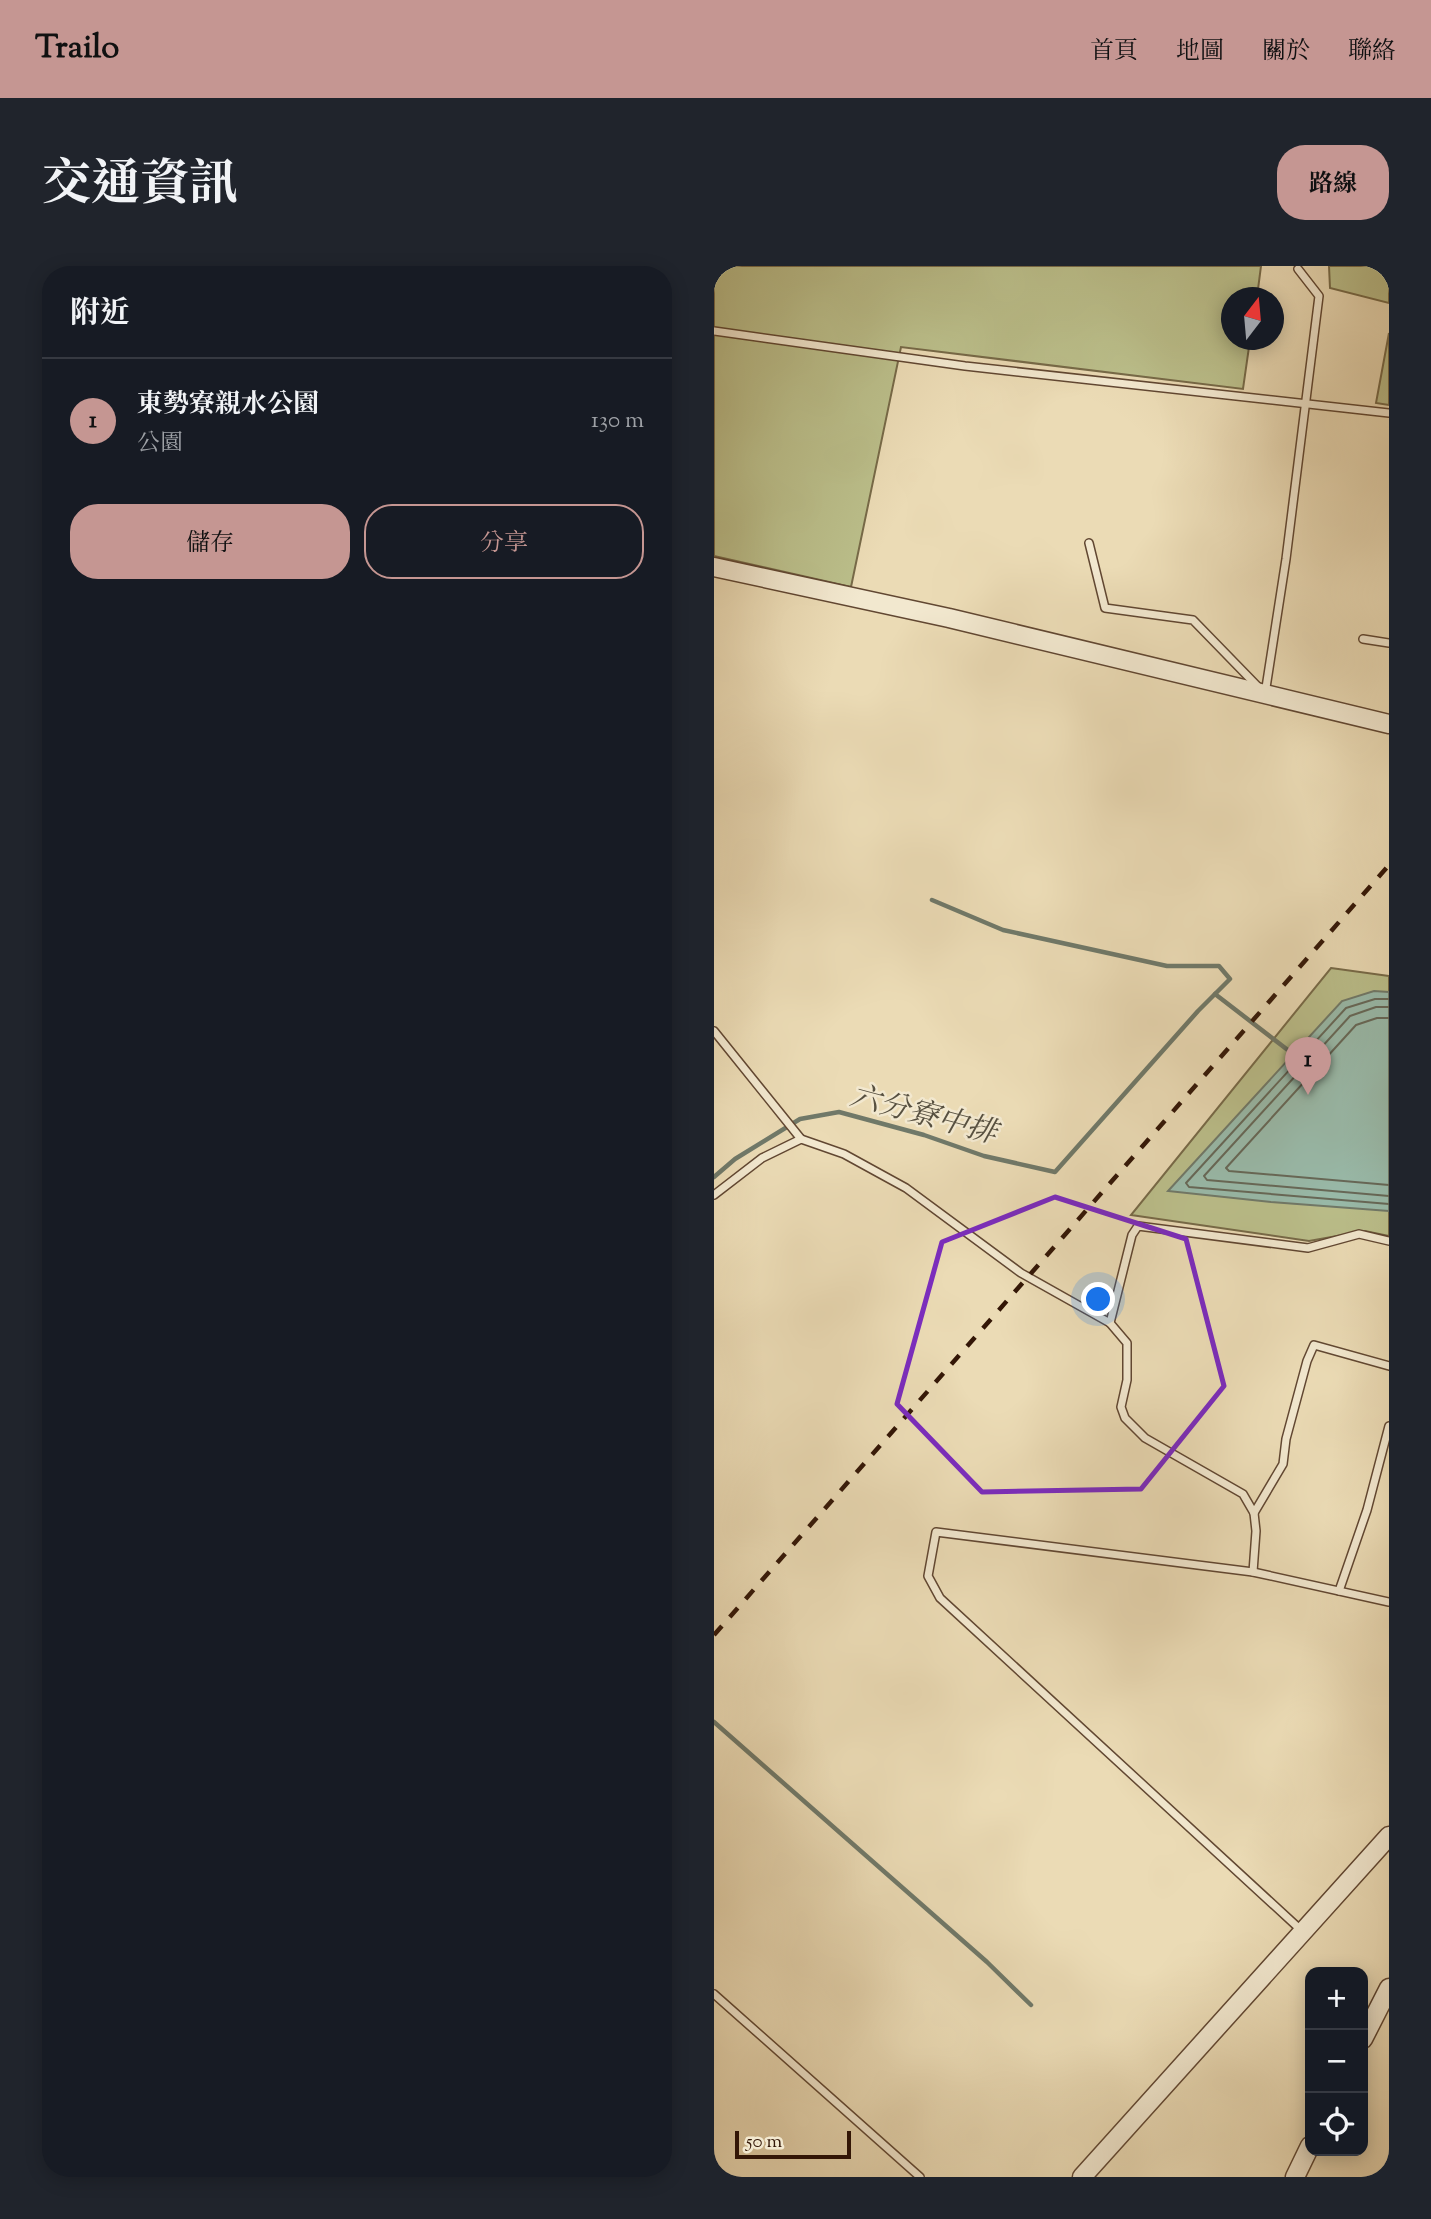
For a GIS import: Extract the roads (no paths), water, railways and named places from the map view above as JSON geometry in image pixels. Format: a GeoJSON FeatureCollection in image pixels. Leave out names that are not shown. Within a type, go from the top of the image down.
{"type":"FeatureCollection","features":[{"type":"Feature","properties":{"kind":"street"},"geometry":{"type":"LineString","coordinates":[[714,567],[949,618],[1389,724]]}},
{"type":"Feature","properties":{"kind":"street"},"geometry":{"type":"LineString","coordinates":[[1083,2177],[1389,1836]]}},
{"type":"Feature","properties":{"kind":"street"},"geometry":{"type":"LineString","coordinates":[[1368,2030],[1389,1988]]}},
{"type":"Feature","properties":{"kind":"street"},"geometry":{"type":"LineString","coordinates":[[1296,2177],[1305,2156]]}},
{"type":"Feature","properties":{"kind":"lane"},"geometry":{"type":"LineString","coordinates":[[1265,694],[1286,559],[1319,296],[1298,269]]}},
{"type":"Feature","properties":{"kind":"lane"},"geometry":{"type":"LineString","coordinates":[[714,331],[965,366],[1389,412]]}},
{"type":"Feature","properties":{"kind":"lane"},"geometry":{"type":"LineString","coordinates":[[1089,543],[1105,608],[1193,620],[1265,694]]}},
{"type":"Feature","properties":{"kind":"lane"},"geometry":{"type":"LineString","coordinates":[[1363,639],[1389,643]]}},
{"type":"Feature","properties":{"kind":"lane"},"geometry":{"type":"LineString","coordinates":[[714,1031],[799,1136],[844,1154],[906,1188],[1021,1273],[1110,1323],[1127,1343],[1127,1380],[1121,1407],[1125,1418],[1145,1438],[1243,1494],[1254,1513],[1257,1543],[1253,1572]]}},
{"type":"Feature","properties":{"kind":"lane"},"geometry":{"type":"LineString","coordinates":[[714,1195],[762,1158],[799,1136]]}},
{"type":"Feature","properties":{"kind":"lane"},"geometry":{"type":"LineString","coordinates":[[1110,1323],[1132,1235],[1138,1226],[1308,1248],[1359,1234],[1389,1241]]}},
{"type":"Feature","properties":{"kind":"lane"},"geometry":{"type":"LineString","coordinates":[[1254,1513],[1283,1464],[1286,1438],[1314,1345],[1389,1366]]}},
{"type":"Feature","properties":{"kind":"lane"},"geometry":{"type":"LineString","coordinates":[[1339,1591],[1367,1510],[1389,1426]]}},
{"type":"Feature","properties":{"kind":"lane"},"geometry":{"type":"LineString","coordinates":[[1303,1932],[940,1598],[928,1576],[936,1532],[1253,1572],[1389,1602]]}},
{"type":"Feature","properties":{"kind":"lane"},"geometry":{"type":"LineString","coordinates":[[714,1994],[920,2177]]}},
{"type":"Feature","properties":{"kind":"water"},"geometry":{"type":"Polygon","coordinates":[[[1374,991],[1389,992],[1389,1211],[1168,1191],[1342,1001],[1374,991]]]}},
{"type":"Feature","properties":{"kind":"waterway","name":"六分寮中排"},"geometry":{"type":"LineString","coordinates":[[714,1177],[735,1159],[800,1119],[839,1112],[924,1135],[984,1156],[1055,1172],[1198,1011],[1230,979],[1219,966],[1167,966],[1003,930],[932,900]]}},
{"type":"Feature","properties":{"kind":"waterway"},"geometry":{"type":"LineString","coordinates":[[1215,994],[1293,1054]]}},
{"type":"Feature","properties":{"kind":"waterway"},"geometry":{"type":"LineString","coordinates":[[714,1722],[987,1962],[1031,2005]]}},
{"type":"Feature","properties":{"kind":"railway"},"geometry":{"type":"LineString","coordinates":[[714,1635],[1389,865]]}},
{"type":"Feature","properties":{"kind":"place","name":"東勢寮親水公園"},"geometry":{"type":"Point","coordinates":[1308,1095]}}]}
